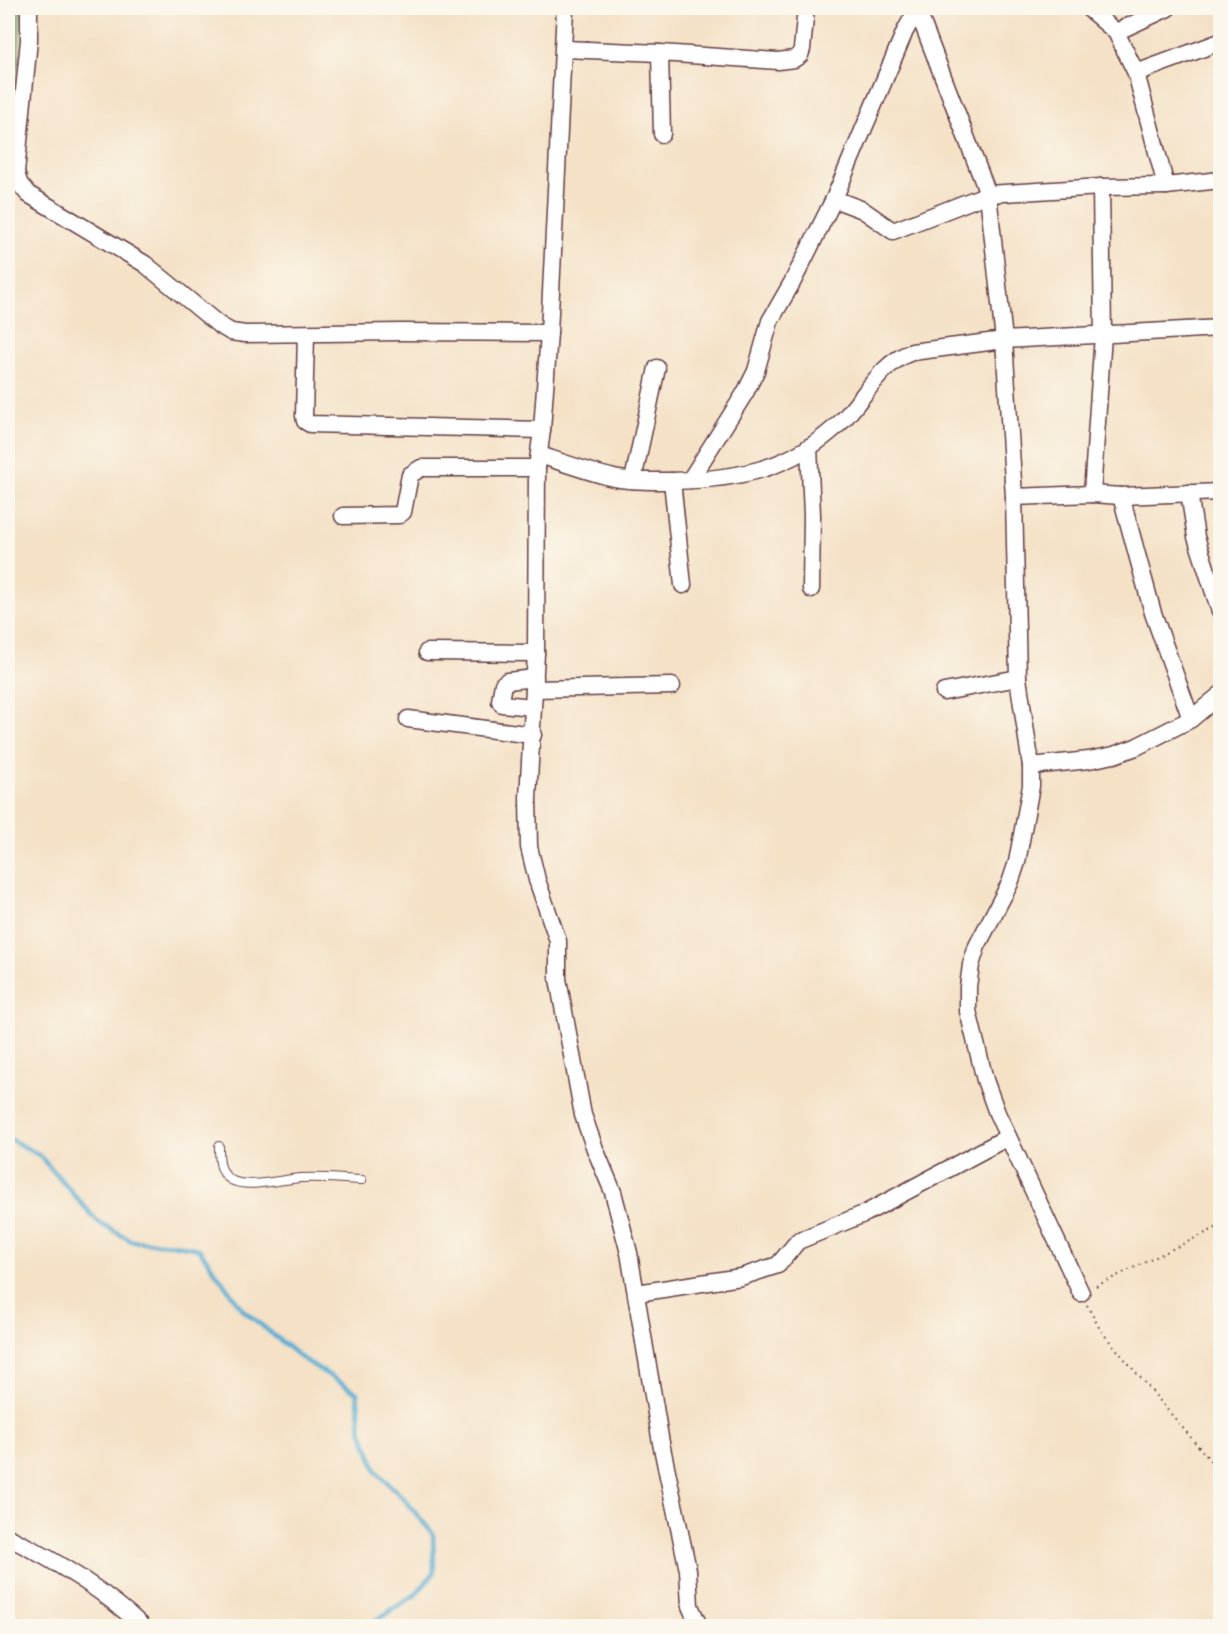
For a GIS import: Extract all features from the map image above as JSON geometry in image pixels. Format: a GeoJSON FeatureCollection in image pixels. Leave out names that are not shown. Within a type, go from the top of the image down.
{"type":"FeatureCollection","features":[{"type":"Feature","properties":{"kind":"street"},"geometry":{"type":"LineString","coordinates":[[29,8],[16,172],[19,183],[28,194],[145,264],[219,325],[231,332],[245,334],[549,333]]}},
{"type":"Feature","properties":{"kind":"street"},"geometry":{"type":"LineString","coordinates":[[565,8],[551,250],[549,333],[539,461],[535,684],[528,798],[531,858],[558,940],[558,979],[583,1115],[594,1149],[613,1192],[629,1253],[661,1443],[688,1570],[690,1606],[699,1626]]}},
{"type":"Feature","properties":{"kind":"street"},"geometry":{"type":"LineString","coordinates":[[564,49],[778,61],[794,59],[800,55],[802,49],[806,8]]}},
{"type":"Feature","properties":{"kind":"street"},"geometry":{"type":"LineString","coordinates":[[918,8],[988,194],[1004,340],[1014,497],[1018,678],[1032,765],[1031,786],[1017,862],[1010,883],[977,946],[971,965],[968,1011],[985,1080],[997,1113],[1081,1293]]}},
{"type":"Feature","properties":{"kind":"street"},"geometry":{"type":"LineString","coordinates":[[690,480],[745,393],[756,371],[770,321],[834,199],[904,31],[918,8]]}},
{"type":"Feature","properties":{"kind":"street"},"geometry":{"type":"LineString","coordinates":[[1088,8],[1116,33],[1136,73],[1166,186]]}},
{"type":"Feature","properties":{"kind":"street"},"geometry":{"type":"LineString","coordinates":[[1116,33],[1168,8]]}},
{"type":"Feature","properties":{"kind":"street"},"geometry":{"type":"LineString","coordinates":[[1136,73],[1221,42]]}},
{"type":"Feature","properties":{"kind":"street"},"geometry":{"type":"LineString","coordinates":[[660,53],[662,134]]}},
{"type":"Feature","properties":{"kind":"street"},"geometry":{"type":"LineString","coordinates":[[834,199],[863,210],[893,231],[988,194],[1101,187],[1166,186],[1221,180]]}},
{"type":"Feature","properties":{"kind":"street"},"geometry":{"type":"LineString","coordinates":[[1092,494],[1103,334],[1101,187]]}},
{"type":"Feature","properties":{"kind":"street"},"geometry":{"type":"LineString","coordinates":[[343,516],[399,516],[403,512],[410,476],[421,468],[539,461],[633,480],[672,481],[729,477],[759,471],[809,447],[842,421],[885,371],[903,355],[1004,340],[1221,328]]}},
{"type":"Feature","properties":{"kind":"street"},"geometry":{"type":"LineString","coordinates":[[306,334],[304,416],[305,421],[310,424],[542,430]]}},
{"type":"Feature","properties":{"kind":"street"},"geometry":{"type":"LineString","coordinates":[[633,480],[657,368]]}},
{"type":"Feature","properties":{"kind":"street"},"geometry":{"type":"LineString","coordinates":[[809,447],[812,515],[811,589]]}},
{"type":"Feature","properties":{"kind":"street"},"geometry":{"type":"LineString","coordinates":[[672,481],[683,585]]}},
{"type":"Feature","properties":{"kind":"street"},"geometry":{"type":"LineString","coordinates":[[1014,497],[1221,492]]}},
{"type":"Feature","properties":{"kind":"street"},"geometry":{"type":"LineString","coordinates":[[1189,494],[1196,537],[1221,610]]}},
{"type":"Feature","properties":{"kind":"street"},"geometry":{"type":"LineString","coordinates":[[1121,496],[1153,613],[1191,719]]}},
{"type":"Feature","properties":{"kind":"street"},"geometry":{"type":"LineString","coordinates":[[426,652],[536,653]]}},
{"type":"Feature","properties":{"kind":"street"},"geometry":{"type":"LineString","coordinates":[[944,692],[1018,678]]}},
{"type":"Feature","properties":{"kind":"street"},"geometry":{"type":"LineString","coordinates":[[533,707],[502,704],[500,701],[503,684],[507,681],[535,684],[672,686]]}},
{"type":"Feature","properties":{"kind":"street"},"geometry":{"type":"LineString","coordinates":[[1032,765],[1089,760],[1114,755],[1136,747],[1191,719],[1221,695]]}},
{"type":"Feature","properties":{"kind":"street"},"geometry":{"type":"LineString","coordinates":[[408,719],[533,735]]}},
{"type":"Feature","properties":{"kind":"street"},"geometry":{"type":"LineString","coordinates":[[637,1293],[741,1277],[778,1265],[798,1241],[866,1213],[1008,1137]]}},
{"type":"Feature","properties":{"kind":"street"},"geometry":{"type":"LineString","coordinates":[[8,1537],[42,1554],[87,1582],[142,1626]]}},
{"type":"Feature","properties":{"kind":"lane"},"geometry":{"type":"LineString","coordinates":[[219,1146],[221,1169],[228,1179],[237,1183],[249,1184],[301,1178],[358,1180]]}},
{"type":"Feature","properties":{"kind":"path"},"geometry":{"type":"LineString","coordinates":[[1221,1227],[1081,1293],[1101,1331],[1221,1472]]}},
{"type":"Feature","properties":{"kind":"green space"},"geometry":{"type":"Polygon","coordinates":[[[8,8],[21,8],[19,60],[10,110],[8,110],[8,8]]]}},
{"type":"Feature","properties":{"kind":"waterway"},"geometry":{"type":"LineString","coordinates":[[8,1138],[39,1155],[98,1222],[132,1241],[173,1244],[199,1249],[243,1310],[300,1357],[357,1393],[361,1429],[377,1472],[405,1500],[433,1534],[434,1573],[415,1595],[367,1626]]}}]}
